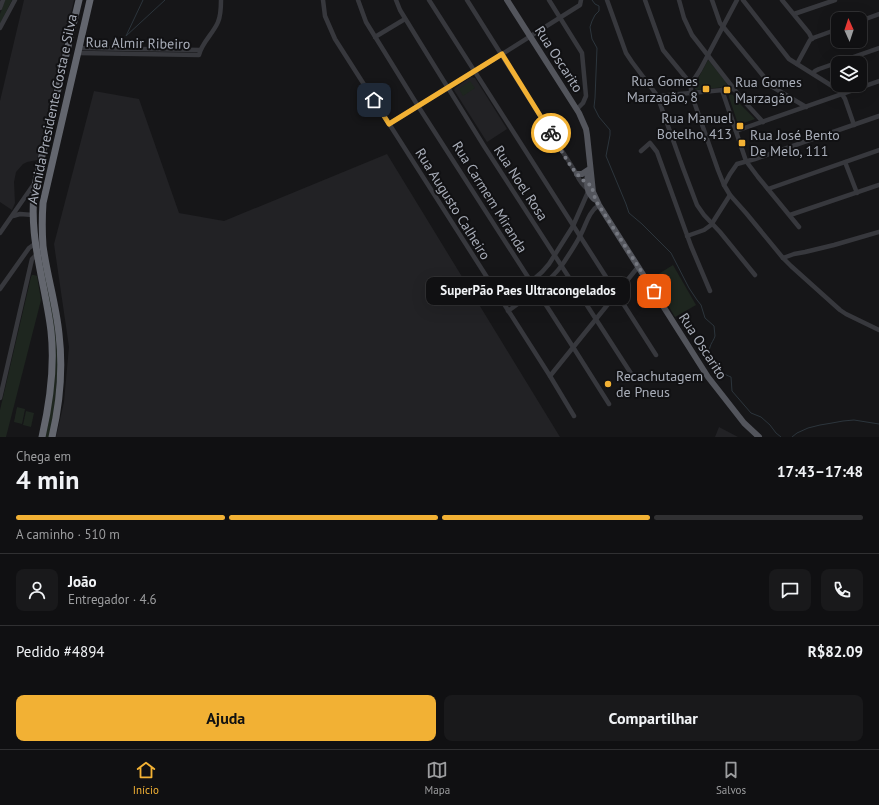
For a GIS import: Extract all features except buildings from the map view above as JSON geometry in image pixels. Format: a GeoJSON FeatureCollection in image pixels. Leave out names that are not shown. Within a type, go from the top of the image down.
{"type":"FeatureCollection","features":[{"type":"Feature","properties":{"kind":"highway","name":"Avenida Presidente Costa e Silva"},"geometry":{"type":"LineString","coordinates":[[52,437],[60,398],[61,375],[58,325],[41,252],[36,243],[30,215],[36,181],[79,0]]}},
{"type":"Feature","properties":{"kind":"highway","name":"Avenida Presidente Costa e Silva"},"geometry":{"type":"LineString","coordinates":[[42,437],[50,400],[52,382],[51,332],[41,274],[43,203],[90,0]]}},
{"type":"Feature","properties":{"kind":"highway"},"geometry":{"type":"LineString","coordinates":[[30,215],[37,212],[43,203]]}},
{"type":"Feature","properties":{"kind":"main road","name":"Rua Oscarito"},"geometry":{"type":"LineString","coordinates":[[507,0],[577,109],[586,130],[591,196],[599,206],[712,382],[744,423],[759,437]]}},
{"type":"Feature","properties":{"kind":"main road","name":"Rua Oscarito"},"geometry":{"type":"LineString","coordinates":[[588,156],[591,169],[590,188]]}},
{"type":"Feature","properties":{"kind":"main road"},"geometry":{"type":"LineString","coordinates":[[576,173],[582,174],[588,170]]}},
{"type":"Feature","properties":{"kind":"street"},"geometry":{"type":"LineString","coordinates":[[0,8],[3,0]]}},
{"type":"Feature","properties":{"kind":"street"},"geometry":{"type":"LineString","coordinates":[[0,28],[15,0]]}},
{"type":"Feature","properties":{"kind":"street","name":"Rua Almir Ribeiro"},"geometry":{"type":"LineString","coordinates":[[78,50],[199,52],[218,22],[221,11],[221,0]]}},
{"type":"Feature","properties":{"kind":"street","name":"Rua Augusto Calheiro"},"geometry":{"type":"LineString","coordinates":[[323,0],[325,16],[335,39],[574,416]]}},
{"type":"Feature","properties":{"kind":"street","name":"Rua Carmem Miranda"},"geometry":{"type":"LineString","coordinates":[[358,0],[366,22],[375,37],[609,404]]}},
{"type":"Feature","properties":{"kind":"street","name":"Rua Noel Rosa"},"geometry":{"type":"LineString","coordinates":[[396,0],[405,19],[484,146],[632,375]]}},
{"type":"Feature","properties":{"kind":"street"},"geometry":{"type":"LineString","coordinates":[[429,0],[656,355]]}},
{"type":"Feature","properties":{"kind":"street"},"geometry":{"type":"LineString","coordinates":[[467,0],[576,173],[590,188],[573,226],[549,264],[531,282],[503,302]]}},
{"type":"Feature","properties":{"kind":"street"},"geometry":{"type":"LineString","coordinates":[[549,0],[582,53],[586,96],[583,103],[577,109]]}},
{"type":"Feature","properties":{"kind":"street"},"geometry":{"type":"LineString","coordinates":[[607,0],[626,53],[658,96],[697,205],[755,275]]}},
{"type":"Feature","properties":{"kind":"street"},"geometry":{"type":"LineString","coordinates":[[645,0],[663,50],[691,84]]}},
{"type":"Feature","properties":{"kind":"street"},"geometry":{"type":"LineString","coordinates":[[679,0],[689,30],[741,98],[763,122]]}},
{"type":"Feature","properties":{"kind":"street"},"geometry":{"type":"LineString","coordinates":[[712,0],[720,23],[772,86],[806,107]]}},
{"type":"Feature","properties":{"kind":"street"},"geometry":{"type":"LineString","coordinates":[[737,0],[691,84],[690,93],[724,185],[730,195],[783,258],[840,310],[879,330]]}},
{"type":"Feature","properties":{"kind":"street"},"geometry":{"type":"LineString","coordinates":[[743,0],[788,57],[836,88],[842,94],[854,125]]}},
{"type":"Feature","properties":{"kind":"street"},"geometry":{"type":"LineString","coordinates":[[782,0],[809,33],[812,39]]}},
{"type":"Feature","properties":{"kind":"street"},"geometry":{"type":"LineString","coordinates":[[794,14],[835,0]]}},
{"type":"Feature","properties":{"kind":"street"},"geometry":{"type":"LineString","coordinates":[[389,124],[560,18],[580,2]]}},
{"type":"Feature","properties":{"kind":"street"},"geometry":{"type":"LineString","coordinates":[[867,18],[879,14]]}},
{"type":"Feature","properties":{"kind":"street"},"geometry":{"type":"LineString","coordinates":[[375,37],[405,19]]}},
{"type":"Feature","properties":{"kind":"street"},"geometry":{"type":"LineString","coordinates":[[797,64],[810,40],[831,32]]}},
{"type":"Feature","properties":{"kind":"street"},"geometry":{"type":"LineString","coordinates":[[813,74],[819,69],[879,48]]}},
{"type":"Feature","properties":{"kind":"street"},"geometry":{"type":"LineString","coordinates":[[736,131],[879,82]]}},
{"type":"Feature","properties":{"kind":"street"},"geometry":{"type":"LineString","coordinates":[[658,96],[734,89]]}},
{"type":"Feature","properties":{"kind":"street"},"geometry":{"type":"LineString","coordinates":[[722,90],[746,161],[799,226]]}},
{"type":"Feature","properties":{"kind":"street"},"geometry":{"type":"LineString","coordinates":[[724,185],[737,164],[879,116]]}},
{"type":"Feature","properties":{"kind":"street"},"geometry":{"type":"LineString","coordinates":[[641,151],[650,144],[657,152],[687,236],[710,291]]}},
{"type":"Feature","properties":{"kind":"street"},"geometry":{"type":"LineString","coordinates":[[768,189],[879,150]]}},
{"type":"Feature","properties":{"kind":"street"},"geometry":{"type":"LineString","coordinates":[[845,162],[857,193]]}},
{"type":"Feature","properties":{"kind":"street"},"geometry":{"type":"LineString","coordinates":[[0,233],[36,181]]}},
{"type":"Feature","properties":{"kind":"street"},"geometry":{"type":"LineString","coordinates":[[790,215],[879,185]]}},
{"type":"Feature","properties":{"kind":"street"},"geometry":{"type":"LineString","coordinates":[[687,236],[704,230],[713,223],[730,195]]}},
{"type":"Feature","properties":{"kind":"street"},"geometry":{"type":"LineString","coordinates":[[20,205],[22,212],[30,215]]}},
{"type":"Feature","properties":{"kind":"street"},"geometry":{"type":"LineString","coordinates":[[508,311],[536,290],[561,265],[580,236],[592,212],[599,206]]}},
{"type":"Feature","properties":{"kind":"street"},"geometry":{"type":"LineString","coordinates":[[11,217],[18,214],[30,215]]}},
{"type":"Feature","properties":{"kind":"street"},"geometry":{"type":"LineString","coordinates":[[783,258],[879,232]]}},
{"type":"Feature","properties":{"kind":"street"},"geometry":{"type":"LineString","coordinates":[[0,290],[31,246],[36,243]]}},
{"type":"Feature","properties":{"kind":"street"},"geometry":{"type":"LineString","coordinates":[[24,256],[41,252]]}},
{"type":"Feature","properties":{"kind":"street"},"geometry":{"type":"LineString","coordinates":[[0,398],[32,259],[41,252]]}},
{"type":"Feature","properties":{"kind":"street"},"geometry":{"type":"LineString","coordinates":[[550,376],[638,267]]}},
{"type":"Feature","properties":{"kind":"street"},"geometry":{"type":"LineString","coordinates":[[29,273],[37,271],[41,274]]}},
{"type":"Feature","properties":{"kind":"street"},"geometry":{"type":"LineString","coordinates":[[850,316],[856,314]]}},
{"type":"Feature","properties":{"kind":"shaded area"},"geometry":{"type":"Polygon","coordinates":[[[5,0],[12,0],[0,24],[0,14],[5,0]]]}},
{"type":"Feature","properties":{"kind":"shaded area"},"geometry":{"type":"Polygon","coordinates":[[[24,0],[74,0],[37,160],[23,164],[16,172],[14,182],[15,203],[12,210],[0,202],[0,101],[24,0]]]}},
{"type":"Feature","properties":{"kind":"shaded area"},"geometry":{"type":"Polygon","coordinates":[[[708,60],[727,85],[725,87],[697,90],[694,86],[708,60]]]}},
{"type":"Feature","properties":{"kind":"shaded area"},"geometry":{"type":"Polygon","coordinates":[[[471,77],[475,78],[507,129],[487,142],[454,90],[471,77]]]}},
{"type":"Feature","properties":{"kind":"shaded area"},"geometry":{"type":"Polygon","coordinates":[[[470,81],[475,88],[463,96],[459,89],[470,81]]]}},
{"type":"Feature","properties":{"kind":"shaded area"},"geometry":{"type":"Polygon","coordinates":[[[94,91],[139,99],[179,213],[224,221],[387,154],[560,437],[56,437],[64,402],[69,347],[54,244],[94,91]]]}},
{"type":"Feature","properties":{"kind":"shaded area"},"geometry":{"type":"Polygon","coordinates":[[[730,94],[733,95],[755,119],[738,124],[729,97],[730,94]]]}},
{"type":"Feature","properties":{"kind":"shaded area"},"geometry":{"type":"Polygon","coordinates":[[[42,254],[55,324],[58,366],[54,415],[49,437],[45,437],[54,380],[41,258],[42,254]]]}},
{"type":"Feature","properties":{"kind":"shaded area"},"geometry":{"type":"Polygon","coordinates":[[[673,265],[696,305],[675,317],[652,278],[673,265]]]}},
{"type":"Feature","properties":{"kind":"shaded area"},"geometry":{"type":"Polygon","coordinates":[[[32,275],[37,276],[41,300],[6,437],[0,437],[0,410],[32,275]]]}},
{"type":"Feature","properties":{"kind":"shaded area"},"geometry":{"type":"Polygon","coordinates":[[[17,407],[25,409],[22,424],[14,422],[17,407]]]}},
{"type":"Feature","properties":{"kind":"shaded area"},"geometry":{"type":"Polygon","coordinates":[[[26,411],[34,413],[31,427],[23,425],[26,411]]]}},
{"type":"Feature","properties":{"kind":"shaded area"},"geometry":{"type":"Polygon","coordinates":[[[719,427],[738,437],[715,437],[719,427]]]}},
{"type":"Feature","properties":{"kind":"waterway"},"geometry":{"type":"LineString","coordinates":[[143,0],[126,36],[165,0]]}},
{"type":"Feature","properties":{"kind":"waterway"},"geometry":{"type":"LineString","coordinates":[[592,0],[599,6],[599,11],[595,15],[590,27],[592,39],[597,48],[594,107],[599,117],[610,130],[606,156],[629,213],[671,253],[689,288],[701,305],[705,318],[714,326],[715,336],[709,352],[714,366],[722,373],[731,377],[732,391],[751,413],[761,417],[781,437]]}},
{"type":"Feature","properties":{"kind":"waterway"},"geometry":{"type":"LineString","coordinates":[[792,437],[808,428],[843,421],[854,420],[879,424]]}},
{"type":"Feature","properties":{"kind":"way so far"},"geometry":{"type":"LineString","coordinates":[[551,133],[576,173],[592,186],[596,201],[654,291]]}},
{"type":"Feature","properties":{"kind":"place","name":"Rua Gomes Marzagão, 8"},"geometry":{"type":"Point","coordinates":[706,89]}},
{"type":"Feature","properties":{"kind":"place","name":"Rua Gomes Marzagão"},"geometry":{"type":"Point","coordinates":[727,90]}},
{"type":"Feature","properties":{"kind":"place","name":"Rua Manuel Botelho, 413"},"geometry":{"type":"Point","coordinates":[740,126]}},
{"type":"Feature","properties":{"kind":"place","name":"Rua José Bento De Melo, 111"},"geometry":{"type":"Point","coordinates":[742,143]}},
{"type":"Feature","properties":{"kind":"place","name":"SuperPão Paes Ultracongelados"},"geometry":{"type":"Point","coordinates":[654,291]}},
{"type":"Feature","properties":{"kind":"place","name":"Recachutagem de Pneus"},"geometry":{"type":"Point","coordinates":[608,384]}},
{"type":"Feature","properties":{"kind":"route"},"geometry":{"type":"LineString","coordinates":[[374,100],[389,124],[502,54],[551,133]]}}]}
